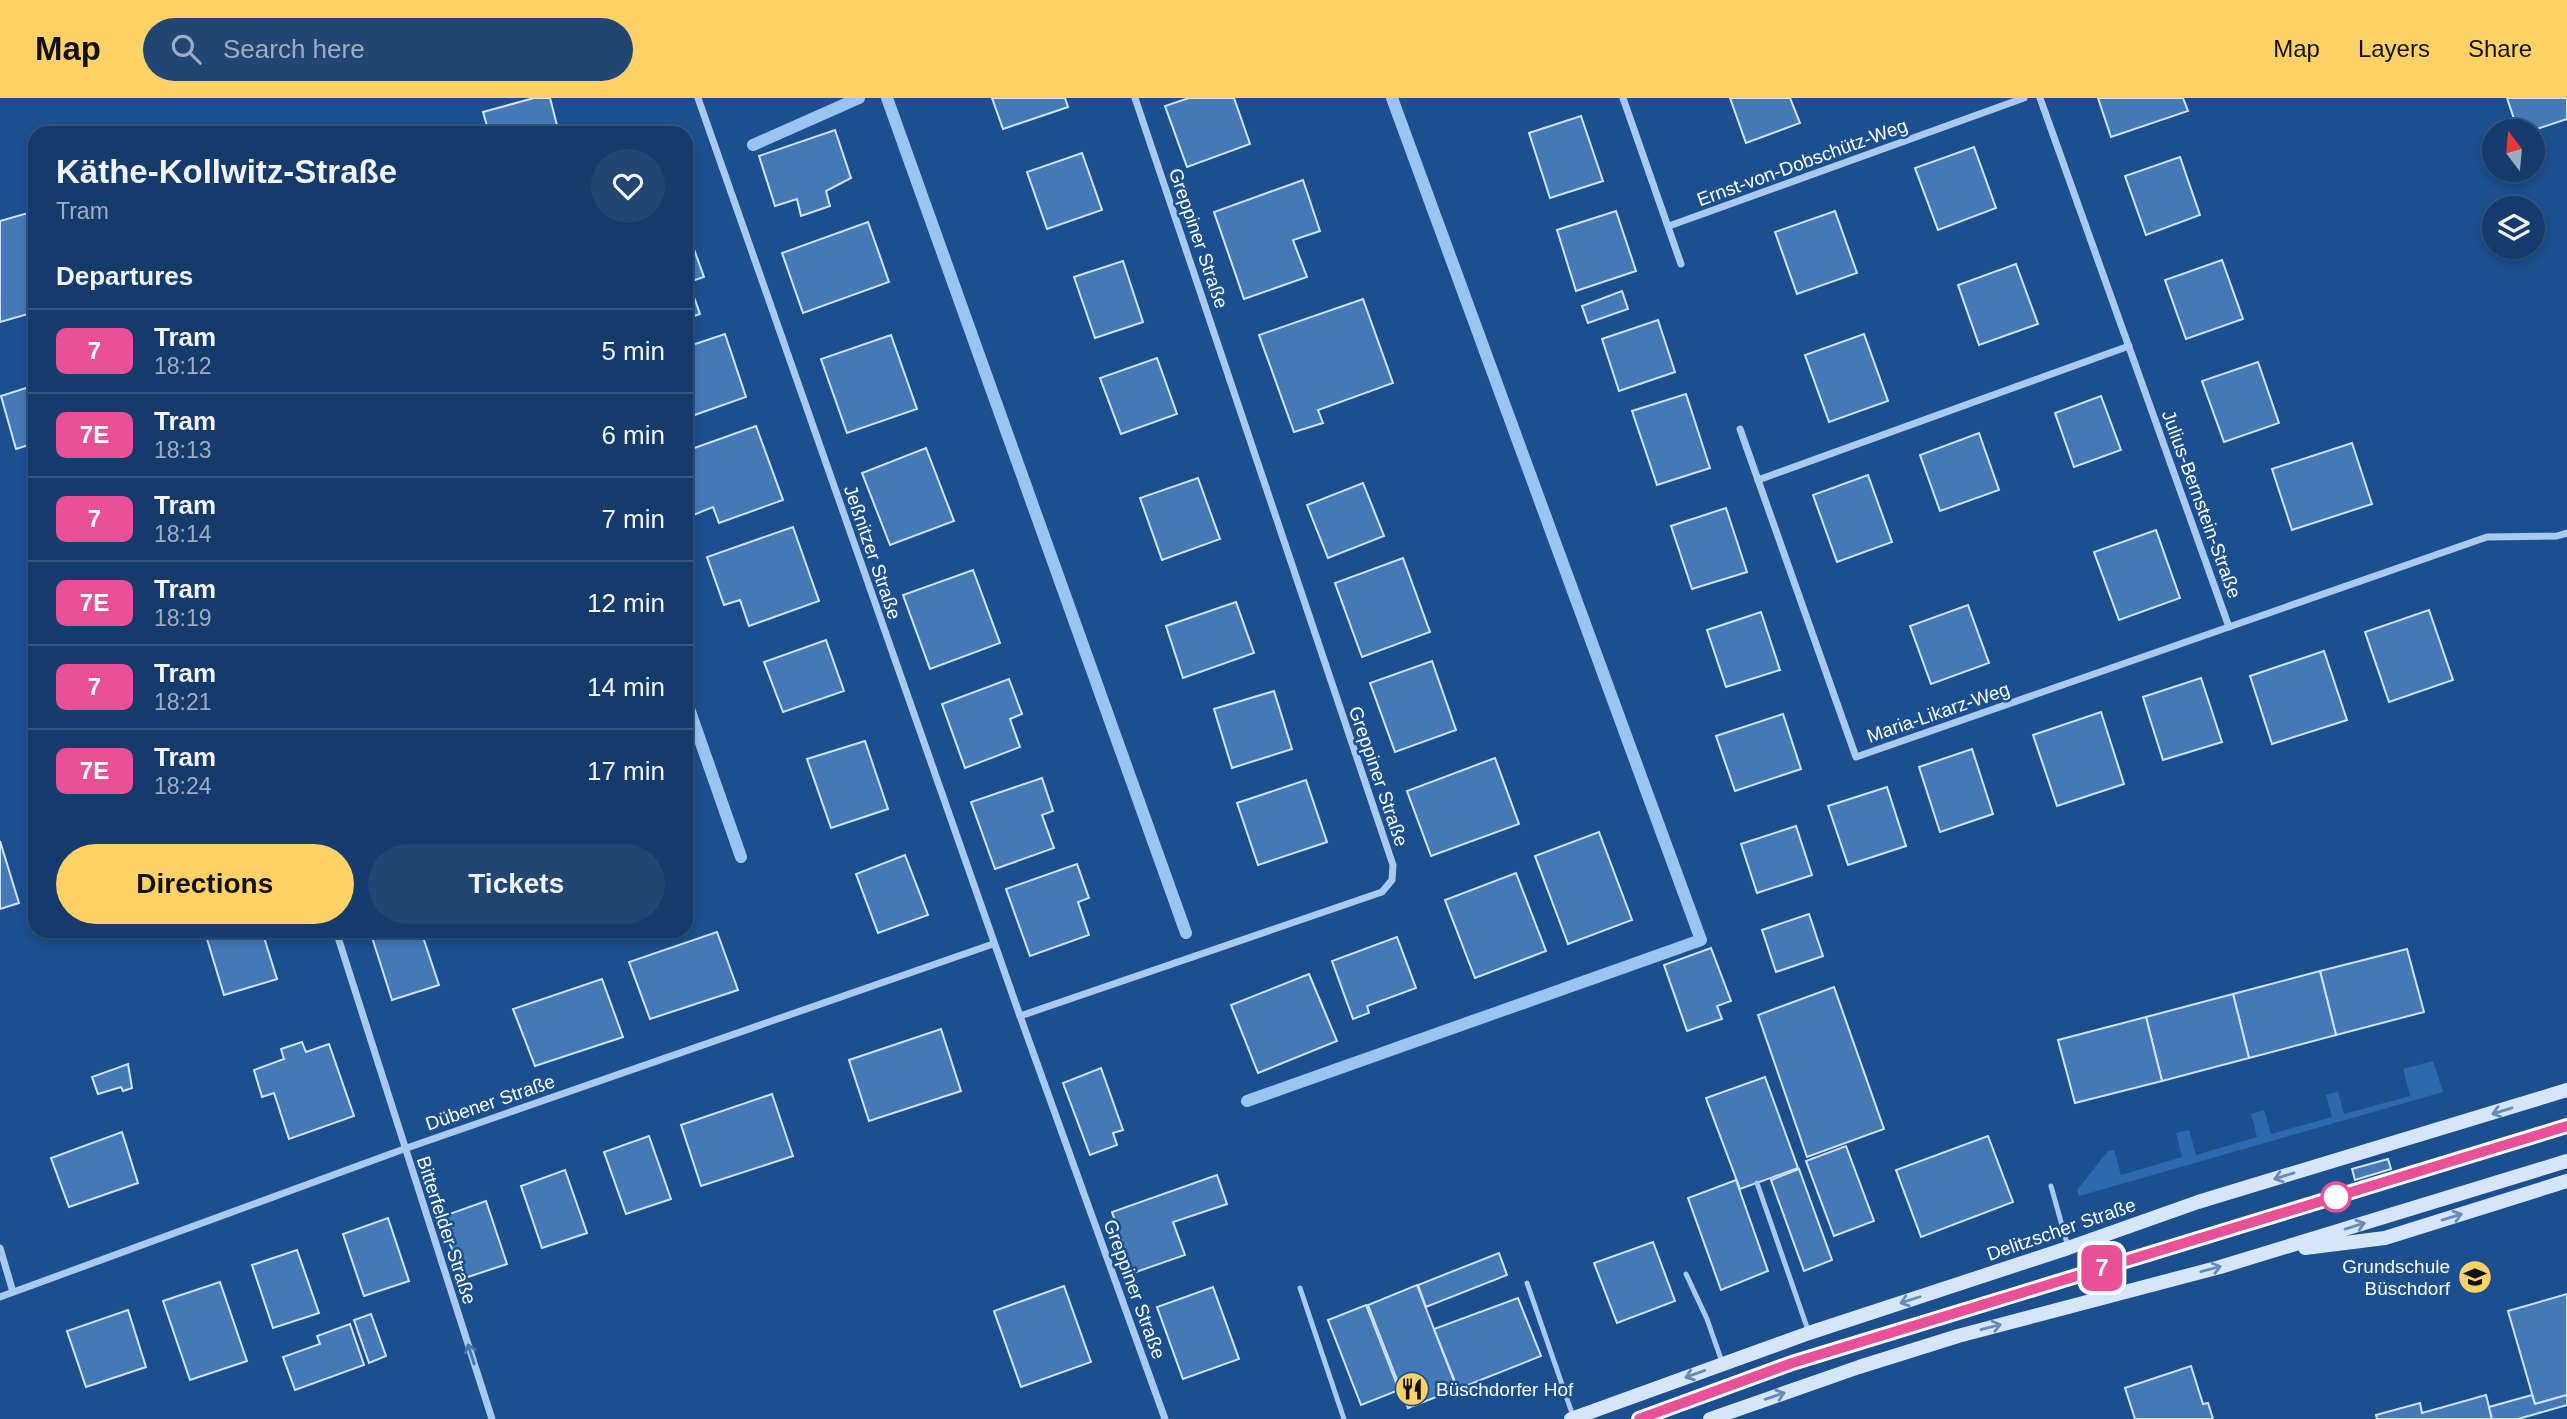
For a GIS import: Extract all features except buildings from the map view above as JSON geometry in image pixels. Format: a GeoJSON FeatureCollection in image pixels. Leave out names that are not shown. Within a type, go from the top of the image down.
{"type":"FeatureCollection","features":[{"type":"Feature","properties":{"kind":"main road","name":"Delitzscher Straße"},"geometry":{"type":"LineString","coordinates":[[1572,1419],[1809,1333],[2068,1248],[2198,1202],[2567,1090]]}},
{"type":"Feature","properties":{"kind":"main road"},"geometry":{"type":"LineString","coordinates":[[1710,1419],[1958,1336],[2266,1253],[2567,1161]]}},
{"type":"Feature","properties":{"kind":"main road"},"geometry":{"type":"LineString","coordinates":[[2266,1253],[2385,1238],[2567,1181]]}},
{"type":"Feature","properties":{"kind":"street","name":"Jeßnitzer Straße"},"geometry":{"type":"LineString","coordinates":[[698,98],[1020,1016]]}},
{"type":"Feature","properties":{"kind":"street","name":"Greppiner Straße"},"geometry":{"type":"LineString","coordinates":[[1135,98],[1393,865],[1392,880],[1382,892],[1020,1016],[1165,1419]]}},
{"type":"Feature","properties":{"kind":"street"},"geometry":{"type":"LineString","coordinates":[[1623,98],[1681,264]]}},
{"type":"Feature","properties":{"kind":"street","name":"Ernst-von-Dobschütz-Weg"},"geometry":{"type":"LineString","coordinates":[[1668,226],[2024,98]]}},
{"type":"Feature","properties":{"kind":"street","name":"Julius-Bernstein-Straße"},"geometry":{"type":"LineString","coordinates":[[2040,98],[2229,627],[2487,537],[2567,534]]}},
{"type":"Feature","properties":{"kind":"street"},"geometry":{"type":"LineString","coordinates":[[1758,480],[2129,346]]}},
{"type":"Feature","properties":{"kind":"street","name":"Maria-Likarz-Weg"},"geometry":{"type":"LineString","coordinates":[[1740,429],[1856,757],[2229,627]]}},
{"type":"Feature","properties":{"kind":"street","name":"Bitterfelder Straße"},"geometry":{"type":"LineString","coordinates":[[338,938],[492,1419]]}},
{"type":"Feature","properties":{"kind":"street","name":"Dübener Straße"},"geometry":{"type":"LineString","coordinates":[[0,1297],[404,1149],[993,944]]}},
{"type":"Feature","properties":{"kind":"street"},"geometry":{"type":"LineString","coordinates":[[0,1248],[13,1292]]}},
{"type":"Feature","properties":{"kind":"lane"},"geometry":{"type":"LineString","coordinates":[[1757,1183],[1809,1333]]}},
{"type":"Feature","properties":{"kind":"lane"},"geometry":{"type":"LineString","coordinates":[[2051,1186],[2068,1248]]}},
{"type":"Feature","properties":{"kind":"lane"},"geometry":{"type":"LineString","coordinates":[[1686,1274],[1707,1319],[1723,1365]]}},
{"type":"Feature","properties":{"kind":"lane"},"geometry":{"type":"LineString","coordinates":[[1527,1283],[1572,1419]]}},
{"type":"Feature","properties":{"kind":"lane"},"geometry":{"type":"LineString","coordinates":[[1300,1288],[1344,1419]]}},
{"type":"Feature","properties":{"kind":"shaded area"},"geometry":{"type":"Polygon","coordinates":[[[2433,1061],[2443,1092],[2079,1196],[2077,1190],[2108,1151],[2114,1150],[2121,1175],[2182,1157],[2176,1133],[2189,1130],[2196,1155],[2257,1137],[2251,1114],[2264,1110],[2271,1134],[2332,1117],[2326,1095],[2338,1091],[2344,1114],[2410,1096],[2403,1069],[2433,1061]]]}},
{"type":"Feature","properties":{"kind":"waterway"},"geometry":{"type":"LineString","coordinates":[[753,145],[859,98]]}},
{"type":"Feature","properties":{"kind":"waterway"},"geometry":{"type":"LineString","coordinates":[[887,98],[1186,933]]}},
{"type":"Feature","properties":{"kind":"waterway"},"geometry":{"type":"LineString","coordinates":[[1247,1101],[1701,940],[1392,98]]}},
{"type":"Feature","properties":{"kind":"waterway"},"geometry":{"type":"LineString","coordinates":[[693,720],[741,857]]}},
{"type":"Feature","properties":{"kind":"tram line"},"geometry":{"type":"LineString","coordinates":[[1639,1419],[1792,1363],[2567,1126]]}},
{"type":"Feature","properties":{"kind":"tram line","name":"7"},"geometry":{"type":"LineString","coordinates":[[1639,1419],[1792,1363],[2567,1126]]}},
{"type":"Feature","properties":{"kind":"place","name":"Grundschule Büschdorf"},"geometry":{"type":"Point","coordinates":[2475,1277]}},
{"type":"Feature","properties":{"kind":"place","name":"Büschdorfer Hof"},"geometry":{"type":"Point","coordinates":[1412,1389]}}]}
